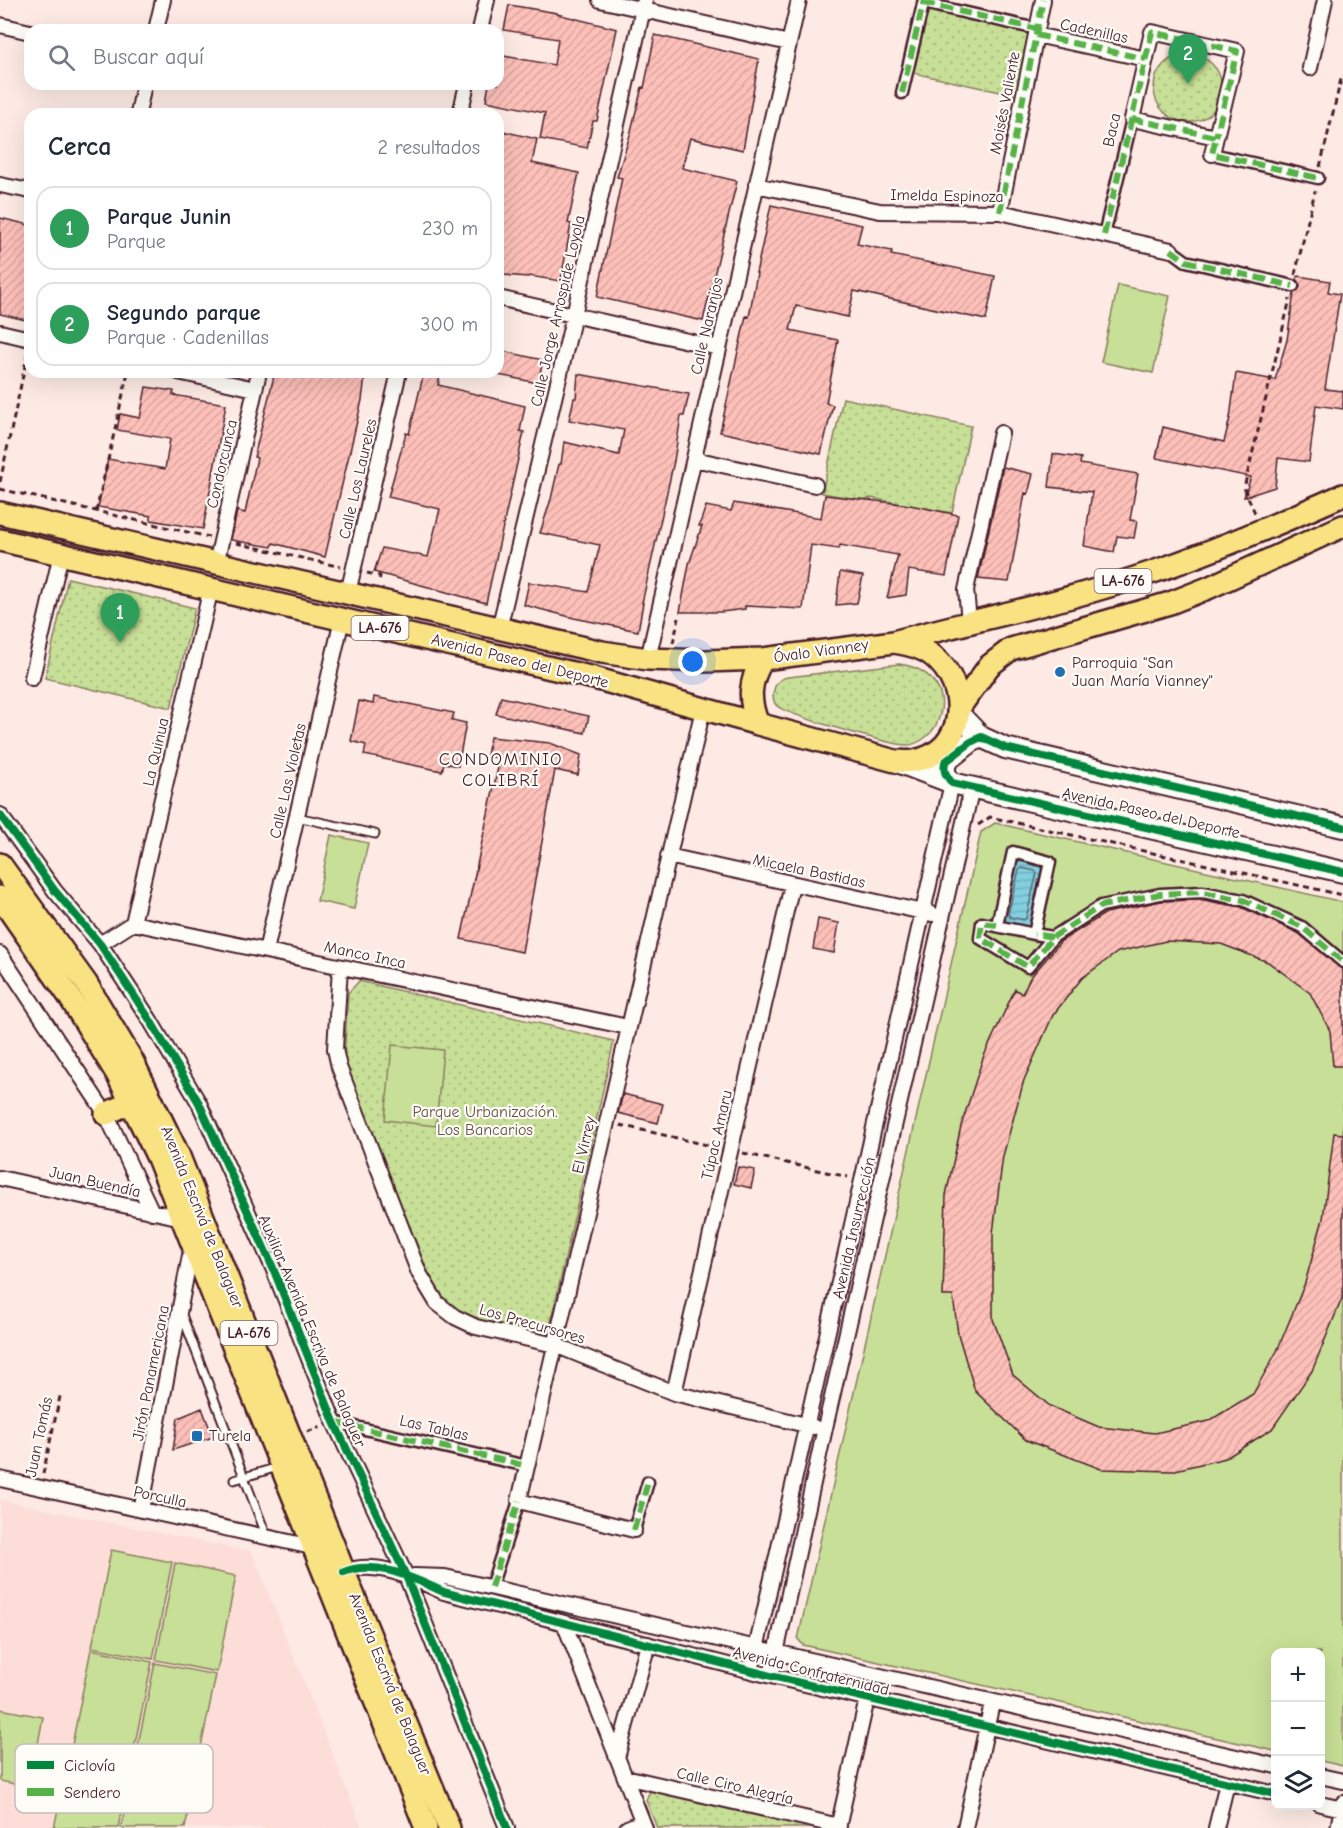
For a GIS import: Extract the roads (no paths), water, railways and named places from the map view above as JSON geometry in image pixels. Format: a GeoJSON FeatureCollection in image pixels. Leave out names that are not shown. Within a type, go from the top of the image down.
{"type":"FeatureCollection","features":[{"type":"Feature","properties":{"kind":"main road","name":"LA-676"},"geometry":{"type":"LineString","coordinates":[[894,642],[1082,594],[1152,573],[1262,531],[1343,495]]}},
{"type":"Feature","properties":{"kind":"main road","name":"Avenida Paseo del Deporte"},"geometry":{"type":"LineString","coordinates":[[0,513],[602,652],[648,659],[705,661],[763,659]]}},
{"type":"Feature","properties":{"kind":"main road","name":"LA-676"},"geometry":{"type":"LineString","coordinates":[[758,724],[895,761],[913,762],[930,756],[944,745],[954,731],[959,711],[989,666],[1011,649],[1170,603],[1209,588],[1343,526]]}},
{"type":"Feature","properties":{"kind":"main road","name":"Avenida Paseo del Deporte"},"geometry":{"type":"LineString","coordinates":[[0,540],[594,678],[758,724]]}},
{"type":"Feature","properties":{"kind":"main road","name":"Óvalo Vianney"},"geometry":{"type":"LineString","coordinates":[[758,724],[750,698],[751,684],[755,671],[763,659],[894,642],[914,645],[932,655],[947,669],[956,687],[959,711]]}},
{"type":"Feature","properties":{"kind":"main road","name":"Avenida Paseo del Deporte"},"geometry":{"type":"LineString","coordinates":[[959,711],[981,737],[1005,748],[1343,827]]}},
{"type":"Feature","properties":{"kind":"main road"},"geometry":{"type":"LineString","coordinates":[[952,783],[945,774],[945,762],[970,742],[981,737]]}},
{"type":"Feature","properties":{"kind":"main road","name":"Avenida Paseo del Deporte"},"geometry":{"type":"LineString","coordinates":[[895,761],[952,783],[1343,872]]}},
{"type":"Feature","properties":{"kind":"main road","name":"Avenida Escrivá de Balaguer"},"geometry":{"type":"LineString","coordinates":[[0,864],[73,963],[132,1060],[178,1154],[344,1572],[449,1828]]}},
{"type":"Feature","properties":{"kind":"main road","name":"Avenida Escrivá de Balaguer"},"geometry":{"type":"LineString","coordinates":[[0,897],[69,996],[117,1074],[158,1158],[426,1828]]}},
{"type":"Feature","properties":{"kind":"main road"},"geometry":{"type":"LineString","coordinates":[[106,1114],[131,1102]]}},
{"type":"Feature","properties":{"kind":"street"},"geometry":{"type":"LineString","coordinates":[[157,24],[163,0]]}},
{"type":"Feature","properties":{"kind":"street"},"geometry":{"type":"LineString","coordinates":[[481,24],[487,0]]}},
{"type":"Feature","properties":{"kind":"street"},"geometry":{"type":"LineString","coordinates":[[600,0],[644,5],[789,43]]}},
{"type":"Feature","properties":{"kind":"street","name":"Calle Naranjos"},"geometry":{"type":"LineString","coordinates":[[648,659],[799,0]]}},
{"type":"Feature","properties":{"kind":"street","name":"Moisés Valiente"},"geometry":{"type":"LineString","coordinates":[[1000,212],[1043,0]]}},
{"type":"Feature","properties":{"kind":"street"},"geometry":{"type":"LineString","coordinates":[[1310,68],[1325,0]]}},
{"type":"Feature","properties":{"kind":"street"},"geometry":{"type":"LineString","coordinates":[[902,93],[923,2],[1036,32]]}},
{"type":"Feature","properties":{"kind":"street","name":"Calle Jorge Arrospide Loyola"},"geometry":{"type":"LineString","coordinates":[[499,629],[574,315],[644,5]]}},
{"type":"Feature","properties":{"kind":"street"},"geometry":{"type":"LineString","coordinates":[[0,25],[24,31]]}},
{"type":"Feature","properties":{"kind":"street","name":"Cadenillas"},"geometry":{"type":"LineString","coordinates":[[1036,32],[1146,59]]}},
{"type":"Feature","properties":{"kind":"street","name":"Cadenillas"},"geometry":{"type":"LineString","coordinates":[[1152,32],[1238,51],[1216,137]]}},
{"type":"Feature","properties":{"kind":"street","name":"Baca"},"geometry":{"type":"LineString","coordinates":[[1104,235],[1152,32]]}},
{"type":"Feature","properties":{"kind":"street"},"geometry":{"type":"LineString","coordinates":[[139,108],[143,90]]}},
{"type":"Feature","properties":{"kind":"street"},"geometry":{"type":"LineString","coordinates":[[461,108],[466,90]]}},
{"type":"Feature","properties":{"kind":"street"},"geometry":{"type":"LineString","coordinates":[[1131,119],[1216,137],[1212,154],[1318,178]]}},
{"type":"Feature","properties":{"kind":"street"},"geometry":{"type":"LineString","coordinates":[[0,185],[24,191]]}},
{"type":"Feature","properties":{"kind":"street","name":"Imelda Espinoza"},"geometry":{"type":"LineString","coordinates":[[756,185],[880,211],[1000,212],[1172,250]]}},
{"type":"Feature","properties":{"kind":"street"},"geometry":{"type":"LineString","coordinates":[[1172,250],[1186,261],[1293,286]]}},
{"type":"Feature","properties":{"kind":"street"},"geometry":{"type":"LineString","coordinates":[[504,299],[719,348]]}},
{"type":"Feature","properties":{"kind":"street"},"geometry":{"type":"LineString","coordinates":[[0,332],[24,338]]}},
{"type":"Feature","properties":{"kind":"street"},"geometry":{"type":"LineString","coordinates":[[205,378],[255,389]]}},
{"type":"Feature","properties":{"kind":"street","name":"Condorcunca"},"geometry":{"type":"LineString","coordinates":[[216,564],[258,378]]}},
{"type":"Feature","properties":{"kind":"street","name":"Calle Los Laureles"},"geometry":{"type":"LineString","coordinates":[[348,593],[398,378]]}},
{"type":"Feature","properties":{"kind":"street"},"geometry":{"type":"LineString","coordinates":[[969,621],[966,590],[1001,433]]}},
{"type":"Feature","properties":{"kind":"street"},"geometry":{"type":"LineString","coordinates":[[694,459],[815,485]]}},
{"type":"Feature","properties":{"kind":"street"},"geometry":{"type":"LineString","coordinates":[[32,678],[61,554]]}},
{"type":"Feature","properties":{"kind":"street","name":"La Quinua"},"geometry":{"type":"LineString","coordinates":[[133,923],[211,588]]}},
{"type":"Feature","properties":{"kind":"street","name":"Calle Las Violetas"},"geometry":{"type":"LineString","coordinates":[[267,951],[342,619]]}},
{"type":"Feature","properties":{"kind":"street","name":"El Virrey"},"geometry":{"type":"LineString","coordinates":[[491,1587],[519,1501],[703,709]]}},
{"type":"Feature","properties":{"kind":"street","name":"Avenida Insurrección"},"geometry":{"type":"LineString","coordinates":[[751,1671],[952,783]]}},
{"type":"Feature","properties":{"kind":"street","name":"Avenida Insurrección"},"geometry":{"type":"LineString","coordinates":[[771,1676],[825,1428],[972,787]]}},
{"type":"Feature","properties":{"kind":"street","name":"Auxiliar Avenida Escriva de Balaguer"},"geometry":{"type":"LineString","coordinates":[[0,814],[55,891],[100,944],[150,1020],[199,1103],[273,1268],[333,1422],[406,1576],[507,1828]]}},
{"type":"Feature","properties":{"kind":"street"},"geometry":{"type":"LineString","coordinates":[[997,925],[1013,852],[1050,862],[1034,933]]}},
{"type":"Feature","properties":{"kind":"street","name":"Micaela Bastidas"},"geometry":{"type":"LineString","coordinates":[[668,856],[942,917]]}},
{"type":"Feature","properties":{"kind":"street","name":"Túpac Amaru"},"geometry":{"type":"LineString","coordinates":[[674,1393],[792,885]]}},
{"type":"Feature","properties":{"kind":"street"},"geometry":{"type":"LineString","coordinates":[[1053,937],[982,923],[980,938],[1028,967],[1053,937],[1101,906],[1161,894],[1203,892],[1243,900],[1302,927],[1343,962]]}},
{"type":"Feature","properties":{"kind":"street"},"geometry":{"type":"LineString","coordinates":[[100,944],[133,923]]}},
{"type":"Feature","properties":{"kind":"street","name":"Manco Inca"},"geometry":{"type":"LineString","coordinates":[[133,923],[628,1028]]}},
{"type":"Feature","properties":{"kind":"street"},"geometry":{"type":"LineString","coordinates":[[0,954],[106,1114],[152,1212]]}},
{"type":"Feature","properties":{"kind":"street","name":"Los Precursores"},"geometry":{"type":"LineString","coordinates":[[340,967],[335,1049],[339,1067],[418,1273],[437,1303],[455,1317],[476,1327],[555,1345],[674,1393],[825,1428]]}},
{"type":"Feature","properties":{"kind":"street","name":"Juan Buendía"},"geometry":{"type":"LineString","coordinates":[[0,1178],[182,1218]]}},
{"type":"Feature","properties":{"kind":"street","name":"Jirón Panamericana"},"geometry":{"type":"LineString","coordinates":[[141,1510],[192,1243]]}},
{"type":"Feature","properties":{"kind":"street","name":"Las Tablas"},"geometry":{"type":"LineString","coordinates":[[333,1422],[527,1466]]}},
{"type":"Feature","properties":{"kind":"street","name":"Porculla"},"geometry":{"type":"LineString","coordinates":[[0,1479],[312,1547]]}},
{"type":"Feature","properties":{"kind":"street"},"geometry":{"type":"LineString","coordinates":[[519,1501],[634,1530],[648,1482]]}},
{"type":"Feature","properties":{"kind":"street","name":"Avenida Confraternidad"},"geometry":{"type":"LineString","coordinates":[[344,1572],[356,1567],[369,1567],[406,1576],[444,1592],[751,1671],[1271,1793]]}},
{"type":"Feature","properties":{"kind":"street","name":"Avenida Confraternidad"},"geometry":{"type":"LineString","coordinates":[[406,1576],[445,1577],[491,1587],[1271,1765]]}},
{"type":"Feature","properties":{"kind":"street"},"geometry":{"type":"LineString","coordinates":[[564,1623],[643,1825],[627,1828]]}},
{"type":"Feature","properties":{"kind":"street"},"geometry":{"type":"LineString","coordinates":[[617,1758],[648,1644]]}},
{"type":"Feature","properties":{"kind":"street"},"geometry":{"type":"LineString","coordinates":[[838,1827],[867,1699]]}},
{"type":"Feature","properties":{"kind":"street"},"geometry":{"type":"LineString","coordinates":[[965,1828],[992,1703]]}},
{"type":"Feature","properties":{"kind":"street","name":"Calle Ciro Alegría"},"geometry":{"type":"LineString","coordinates":[[625,1777],[838,1827]]}},
{"type":"Feature","properties":{"kind":"street"},"geometry":{"type":"LineString","coordinates":[[1325,1777],[1343,1781]]}},
{"type":"Feature","properties":{"kind":"street"},"geometry":{"type":"LineString","coordinates":[[1216,1828],[1227,1783]]}},
{"type":"Feature","properties":{"kind":"street"},"geometry":{"type":"LineString","coordinates":[[1325,1805],[1343,1807],[1338,1828]]}},
{"type":"Feature","properties":{"kind":"lane"},"geometry":{"type":"LineString","coordinates":[[297,817],[375,834]]}},
{"type":"Feature","properties":{"kind":"lane"},"geometry":{"type":"LineString","coordinates":[[180,1310],[267,1537]]}},
{"type":"Feature","properties":{"kind":"lane"},"geometry":{"type":"LineString","coordinates":[[234,1480],[280,1467]]}},
{"type":"Feature","properties":{"kind":"water"},"geometry":{"type":"Polygon","coordinates":[[[1015,860],[1045,867],[1030,928],[1000,921],[1015,860]]]}},
{"type":"Feature","properties":{"kind":"place","name":"Segundo parque"},"geometry":{"type":"Point","coordinates":[1188,84]}},
{"type":"Feature","properties":{"kind":"place","name":"Parque Junin"},"geometry":{"type":"Point","coordinates":[120,643]}},
{"type":"Feature","properties":{"kind":"place","name":"Parroquia \"San Juan María Vianney\""},"geometry":{"type":"Point","coordinates":[1060,672]}},
{"type":"Feature","properties":{"kind":"place","name":"Turela"},"geometry":{"type":"Point","coordinates":[197,1436]}},
{"type":"Feature","properties":{"kind":"district","name":"CONDOMINIO COLIBRÍ"},"geometry":{"type":"Point","coordinates":[501,769]}},
{"type":"Feature","properties":{"kind":"park label","name":"Parque Urbanización. Los Bancarios"},"geometry":{"type":"Point","coordinates":[485,1121]}}]}
